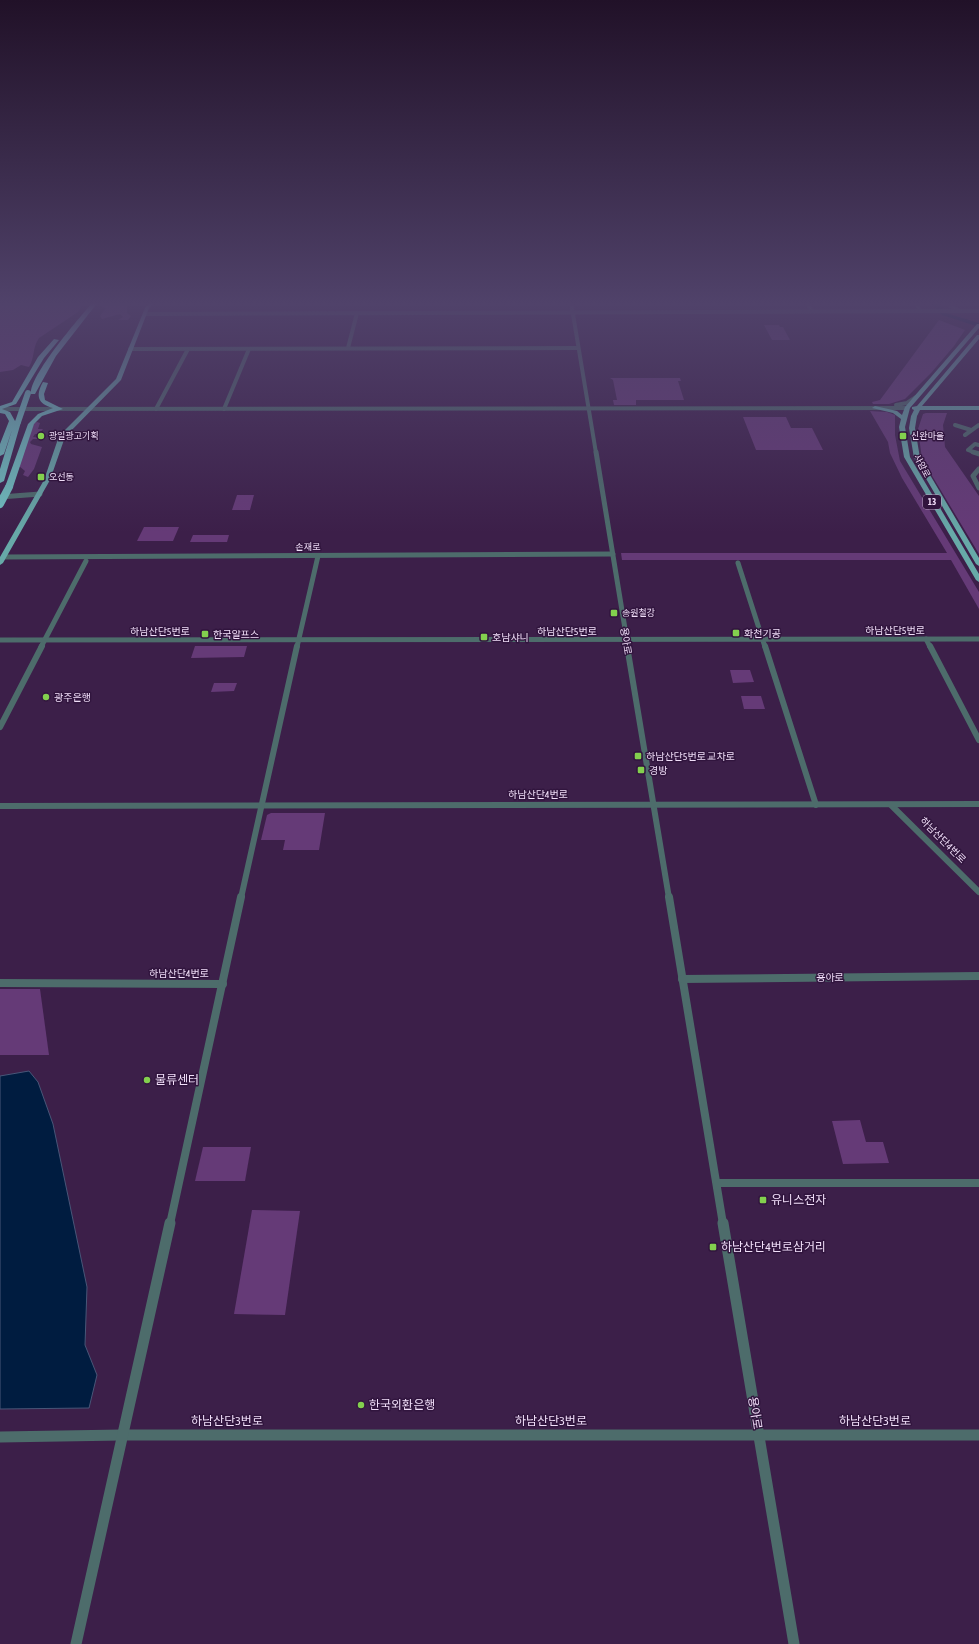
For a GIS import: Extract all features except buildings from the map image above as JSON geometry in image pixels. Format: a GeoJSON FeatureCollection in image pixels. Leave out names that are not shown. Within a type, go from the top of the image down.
{"type":"FeatureCollection","features":[{"type":"Feature","properties":{"kind":"highway"},"geometry":{"type":"LineString","coordinates":[[0,409],[14,403],[29,379]]}},
{"type":"Feature","properties":{"kind":"highway"},"geometry":{"type":"LineString","coordinates":[[0,504],[21,422],[38,379]]}},
{"type":"Feature","properties":{"kind":"highway"},"geometry":{"type":"LineString","coordinates":[[0,454],[21,422],[36,409],[33,394],[43,379]]}},
{"type":"Feature","properties":{"kind":"highway"},"geometry":{"type":"LineString","coordinates":[[20,394],[17,409],[21,422]]}},
{"type":"Feature","properties":{"kind":"highway"},"geometry":{"type":"LineString","coordinates":[[33,394],[44,404],[60,409]]}},
{"type":"Feature","properties":{"kind":"highway"},"geometry":{"type":"LineString","coordinates":[[0,409],[21,422]]}},
{"type":"Feature","properties":{"kind":"highway"},"geometry":{"type":"LineString","coordinates":[[21,422],[35,418],[42,413],[60,409]]}},
{"type":"Feature","properties":{"kind":"highway"},"geometry":{"type":"LineString","coordinates":[[0,497],[4,485]]}},
{"type":"Feature","properties":{"kind":"main road"},"geometry":{"type":"LineString","coordinates":[[0,563],[47,480],[62,436],[118,379]]}},
{"type":"Feature","properties":{"kind":"main road","name":"사암로"},"geometry":{"type":"LineString","coordinates":[[932,379],[906,408],[903,418],[903,442],[907,457],[979,580]]}},
{"type":"Feature","properties":{"kind":"main road","name":"사암로"},"geometry":{"type":"LineString","coordinates":[[943,379],[918,408],[914,416],[912,428],[917,458],[979,564]]}},
{"type":"Feature","properties":{"kind":"main road"},"geometry":{"type":"LineString","coordinates":[[928,396],[929,401],[933,404],[969,408]]}},
{"type":"Feature","properties":{"kind":"main road"},"geometry":{"type":"LineString","coordinates":[[875,408],[895,412],[903,418]]}},
{"type":"Feature","properties":{"kind":"main road"},"geometry":{"type":"LineString","coordinates":[[906,408],[979,408]]}},
{"type":"Feature","properties":{"kind":"street"},"geometry":{"type":"LineString","coordinates":[[156,409],[172,379]]}},
{"type":"Feature","properties":{"kind":"street"},"geometry":{"type":"LineString","coordinates":[[224,409],[236,379]]}},
{"type":"Feature","properties":{"kind":"street","name":"용아로"},"geometry":{"type":"LineString","coordinates":[[583,379],[794,1644]]}},
{"type":"Feature","properties":{"kind":"street"},"geometry":{"type":"LineString","coordinates":[[875,408],[903,404],[916,397]]}},
{"type":"Feature","properties":{"kind":"street"},"geometry":{"type":"LineString","coordinates":[[0,409],[906,408]]}},
{"type":"Feature","properties":{"kind":"street"},"geometry":{"type":"LineString","coordinates":[[955,425],[971,430]]}},
{"type":"Feature","properties":{"kind":"street"},"geometry":{"type":"LineString","coordinates":[[965,435],[979,425]]}},
{"type":"Feature","properties":{"kind":"street"},"geometry":{"type":"LineString","coordinates":[[978,453],[968,450],[975,444],[979,445]]}},
{"type":"Feature","properties":{"kind":"street"},"geometry":{"type":"LineString","coordinates":[[979,469],[973,476],[979,488]]}},
{"type":"Feature","properties":{"kind":"street"},"geometry":{"type":"LineString","coordinates":[[0,497],[40,494]]}},
{"type":"Feature","properties":{"kind":"street","name":"손재로"},"geometry":{"type":"LineString","coordinates":[[4,557],[613,554]]}},
{"type":"Feature","properties":{"kind":"street"},"geometry":{"type":"LineString","coordinates":[[299,641],[318,556]]}},
{"type":"Feature","properties":{"kind":"street"},"geometry":{"type":"LineString","coordinates":[[0,727],[86,561]]}},
{"type":"Feature","properties":{"kind":"street"},"geometry":{"type":"LineString","coordinates":[[738,563],[816,805]]}},
{"type":"Feature","properties":{"kind":"street"},"geometry":{"type":"LineString","coordinates":[[926,639],[979,740]]}},
{"type":"Feature","properties":{"kind":"street","name":"하남산단5번로"},"geometry":{"type":"LineString","coordinates":[[0,640],[299,641],[979,639]]}},
{"type":"Feature","properties":{"kind":"street","name":"하남산단4번로"},"geometry":{"type":"LineString","coordinates":[[0,982],[223,984],[260,806],[299,641]]}},
{"type":"Feature","properties":{"kind":"street","name":"하남산단4번로"},"geometry":{"type":"LineString","coordinates":[[0,806],[979,804]]}},
{"type":"Feature","properties":{"kind":"street","name":"하남산단4번로"},"geometry":{"type":"LineString","coordinates":[[892,805],[979,892]]}},
{"type":"Feature","properties":{"kind":"street","name":"용아로"},"geometry":{"type":"LineString","coordinates":[[682,979],[979,976]]}},
{"type":"Feature","properties":{"kind":"street"},"geometry":{"type":"LineString","coordinates":[[76,1644],[223,984]]}},
{"type":"Feature","properties":{"kind":"street"},"geometry":{"type":"LineString","coordinates":[[717,1183],[979,1183]]}},
{"type":"Feature","properties":{"kind":"street","name":"하남산단3번로"},"geometry":{"type":"LineString","coordinates":[[0,1437],[122,1435],[758,1433],[979,1435]]}},
{"type":"Feature","properties":{"kind":"shaded area"},"geometry":{"type":"Polygon","coordinates":[[[611,379],[680,379],[681,381],[678,381],[684,400],[636,400],[636,405],[614,405],[613,400],[617,400],[613,380],[611,379]]]}},
{"type":"Feature","properties":{"kind":"shaded area"},"geometry":{"type":"Polygon","coordinates":[[[896,379],[925,379],[905,399],[889,404],[873,404],[872,402],[880,400],[896,379]]]}},
{"type":"Feature","properties":{"kind":"shaded area"},"geometry":{"type":"Polygon","coordinates":[[[870,411],[887,412],[895,415],[895,435],[900,461],[979,592],[979,609],[951,560],[622,560],[621,553],[947,553],[902,478],[890,453],[888,442],[870,411]]]}},
{"type":"Feature","properties":{"kind":"shaded area"},"geometry":{"type":"Polygon","coordinates":[[[947,413],[943,425],[945,447],[979,496],[979,554],[922,459],[918,429],[923,414],[947,413]]]}},
{"type":"Feature","properties":{"kind":"shaded area"},"geometry":{"type":"Polygon","coordinates":[[[743,417],[786,417],[791,428],[812,428],[823,450],[756,450],[743,417]]]}},
{"type":"Feature","properties":{"kind":"shaded area"},"geometry":{"type":"Polygon","coordinates":[[[34,423],[40,423],[38,429],[43,429],[39,434],[35,434],[33,437],[44,438],[33,439],[30,442],[31,444],[42,447],[34,469],[28,477],[23,475],[25,471],[19,466],[34,423]]]}},
{"type":"Feature","properties":{"kind":"shaded area"},"geometry":{"type":"Polygon","coordinates":[[[237,495],[254,495],[250,510],[232,510],[237,495]]]}},
{"type":"Feature","properties":{"kind":"shaded area"},"geometry":{"type":"Polygon","coordinates":[[[144,527],[179,527],[173,541],[137,541],[144,527]]]}},
{"type":"Feature","properties":{"kind":"shaded area"},"geometry":{"type":"Polygon","coordinates":[[[193,535],[229,535],[227,542],[190,542],[193,535]]]}},
{"type":"Feature","properties":{"kind":"shaded area"},"geometry":{"type":"Polygon","coordinates":[[[195,646],[247,646],[244,657],[191,658],[195,646]]]}},
{"type":"Feature","properties":{"kind":"shaded area"},"geometry":{"type":"Polygon","coordinates":[[[730,670],[750,670],[754,682],[733,683],[730,670]]]}},
{"type":"Feature","properties":{"kind":"shaded area"},"geometry":{"type":"Polygon","coordinates":[[[214,683],[237,683],[234,691],[211,692],[214,683]]]}},
{"type":"Feature","properties":{"kind":"shaded area"},"geometry":{"type":"Polygon","coordinates":[[[741,696],[761,696],[765,709],[744,709],[741,696]]]}},
{"type":"Feature","properties":{"kind":"shaded area"},"geometry":{"type":"Polygon","coordinates":[[[271,813],[325,813],[319,850],[283,850],[285,840],[261,840],[267,815],[271,813]]]}},
{"type":"Feature","properties":{"kind":"shaded area"},"geometry":{"type":"Polygon","coordinates":[[[0,989],[40,989],[49,1055],[0,1055],[0,989]]]}},
{"type":"Feature","properties":{"kind":"shaded area"},"geometry":{"type":"Polygon","coordinates":[[[860,1120],[866,1142],[883,1142],[889,1163],[843,1164],[832,1121],[860,1120]]]}},
{"type":"Feature","properties":{"kind":"shaded area"},"geometry":{"type":"Polygon","coordinates":[[[203,1147],[251,1147],[245,1181],[195,1181],[203,1147]]]}},
{"type":"Feature","properties":{"kind":"shaded area"},"geometry":{"type":"Polygon","coordinates":[[[252,1210],[300,1211],[285,1315],[234,1314],[252,1210]]]}},
{"type":"Feature","properties":{"kind":"water"},"geometry":{"type":"Polygon","coordinates":[[[29,1071],[38,1082],[53,1124],[87,1287],[85,1345],[97,1375],[89,1408],[0,1409],[0,1076],[29,1071]]]}},
{"type":"Feature","properties":{"kind":"place","name":"광일광고기획"},"geometry":{"type":"Point","coordinates":[41,436]}},
{"type":"Feature","properties":{"kind":"place","name":"신완마을"},"geometry":{"type":"Point","coordinates":[903,436]}},
{"type":"Feature","properties":{"kind":"place","name":"오선동"},"geometry":{"type":"Point","coordinates":[41,477]}},
{"type":"Feature","properties":{"kind":"place","name":"송원철강"},"geometry":{"type":"Point","coordinates":[614,613]}},
{"type":"Feature","properties":{"kind":"place","name":"화천기공"},"geometry":{"type":"Point","coordinates":[736,633]}},
{"type":"Feature","properties":{"kind":"place","name":"한국알프스"},"geometry":{"type":"Point","coordinates":[205,634]}},
{"type":"Feature","properties":{"kind":"place","name":"호남샤니"},"geometry":{"type":"Point","coordinates":[484,637]}},
{"type":"Feature","properties":{"kind":"place","name":"광주은행"},"geometry":{"type":"Point","coordinates":[46,697]}},
{"type":"Feature","properties":{"kind":"place","name":"하남산단5번로 교차로"},"geometry":{"type":"Point","coordinates":[638,756]}},
{"type":"Feature","properties":{"kind":"place","name":"경방"},"geometry":{"type":"Point","coordinates":[641,770]}},
{"type":"Feature","properties":{"kind":"place","name":"물류센터"},"geometry":{"type":"Point","coordinates":[147,1080]}},
{"type":"Feature","properties":{"kind":"place","name":"유니스전자"},"geometry":{"type":"Point","coordinates":[763,1200]}},
{"type":"Feature","properties":{"kind":"place","name":"하남산단4번로삼거리"},"geometry":{"type":"Point","coordinates":[713,1247]}},
{"type":"Feature","properties":{"kind":"place","name":"한국외환은행"},"geometry":{"type":"Point","coordinates":[361,1405]}}]}
